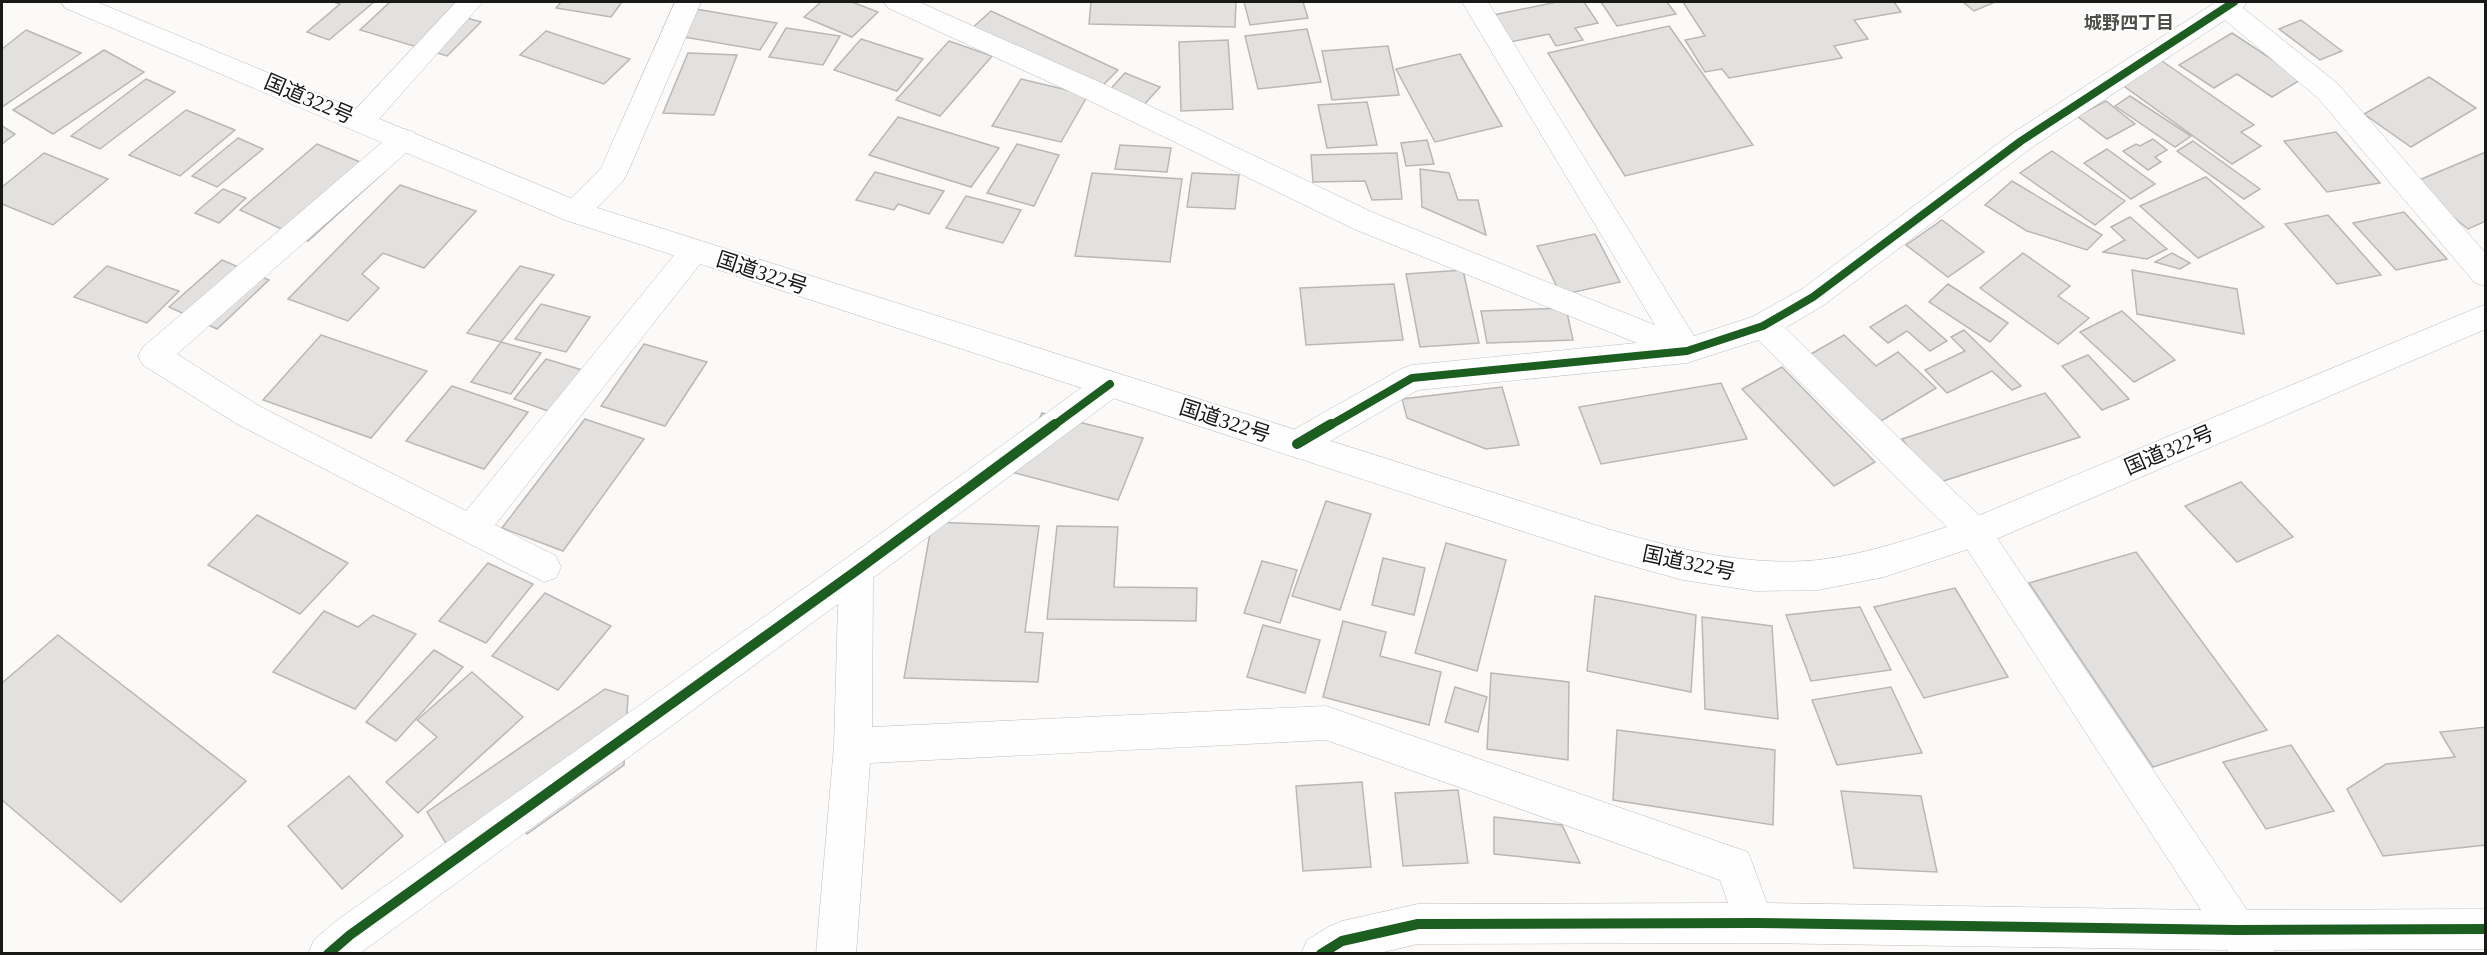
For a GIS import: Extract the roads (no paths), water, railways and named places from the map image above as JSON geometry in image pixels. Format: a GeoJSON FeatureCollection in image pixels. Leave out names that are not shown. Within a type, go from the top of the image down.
{"type":"FeatureCollection","features":[{"type":"Feature","properties":{"kind":"main road","name":"国道322号"},"geometry":{"type":"LineString","coordinates":[[74,2],[575,212],[1621,548],[1683,565],[1755,576],[1829,573],[1884,562],[1975,533],[2486,316]]}},
{"type":"Feature","properties":{"kind":"main road"},"geometry":{"type":"LineString","coordinates":[[361,121],[470,2]]}},
{"type":"Feature","properties":{"kind":"main road"},"geometry":{"type":"LineString","coordinates":[[575,212],[613,174],[688,2]]}},
{"type":"Feature","properties":{"kind":"main road"},"geometry":{"type":"LineString","coordinates":[[897,2],[1096,92],[1364,221],[1687,351]]}},
{"type":"Feature","properties":{"kind":"main road"},"geometry":{"type":"LineString","coordinates":[[1475,2],[1687,351]]}},
{"type":"Feature","properties":{"kind":"main road"},"geometry":{"type":"LineString","coordinates":[[1297,444],[1412,378],[1687,351],[1763,326],[1813,297],[2021,141],[2230,4],[2328,91],[2486,275]]}},
{"type":"Feature","properties":{"kind":"main road"},"geometry":{"type":"LineString","coordinates":[[404,139],[154,356],[248,415],[544,567]]}},
{"type":"Feature","properties":{"kind":"main road"},"geometry":{"type":"LineString","coordinates":[[471,530],[693,251]]}},
{"type":"Feature","properties":{"kind":"main road"},"geometry":{"type":"LineString","coordinates":[[1763,326],[1975,533],[2246,942]]}},
{"type":"Feature","properties":{"kind":"main road"},"geometry":{"type":"LineString","coordinates":[[327,954],[351,934],[856,571],[1110,384]]}},
{"type":"Feature","properties":{"kind":"main road"},"geometry":{"type":"LineString","coordinates":[[836,954],[853,746],[856,571]]}},
{"type":"Feature","properties":{"kind":"main road"},"geometry":{"type":"LineString","coordinates":[[853,746],[1326,723],[1734,866],[1755,923]]}},
{"type":"Feature","properties":{"kind":"main road"},"geometry":{"type":"LineString","coordinates":[[1321,954],[1342,941],[1418,924],[1755,923],[2246,942],[2486,929]]}},
{"type":"Feature","properties":{"kind":"district","name":"城野四丁目"},"geometry":{"type":"Point","coordinates":[2129,23]}}]}
